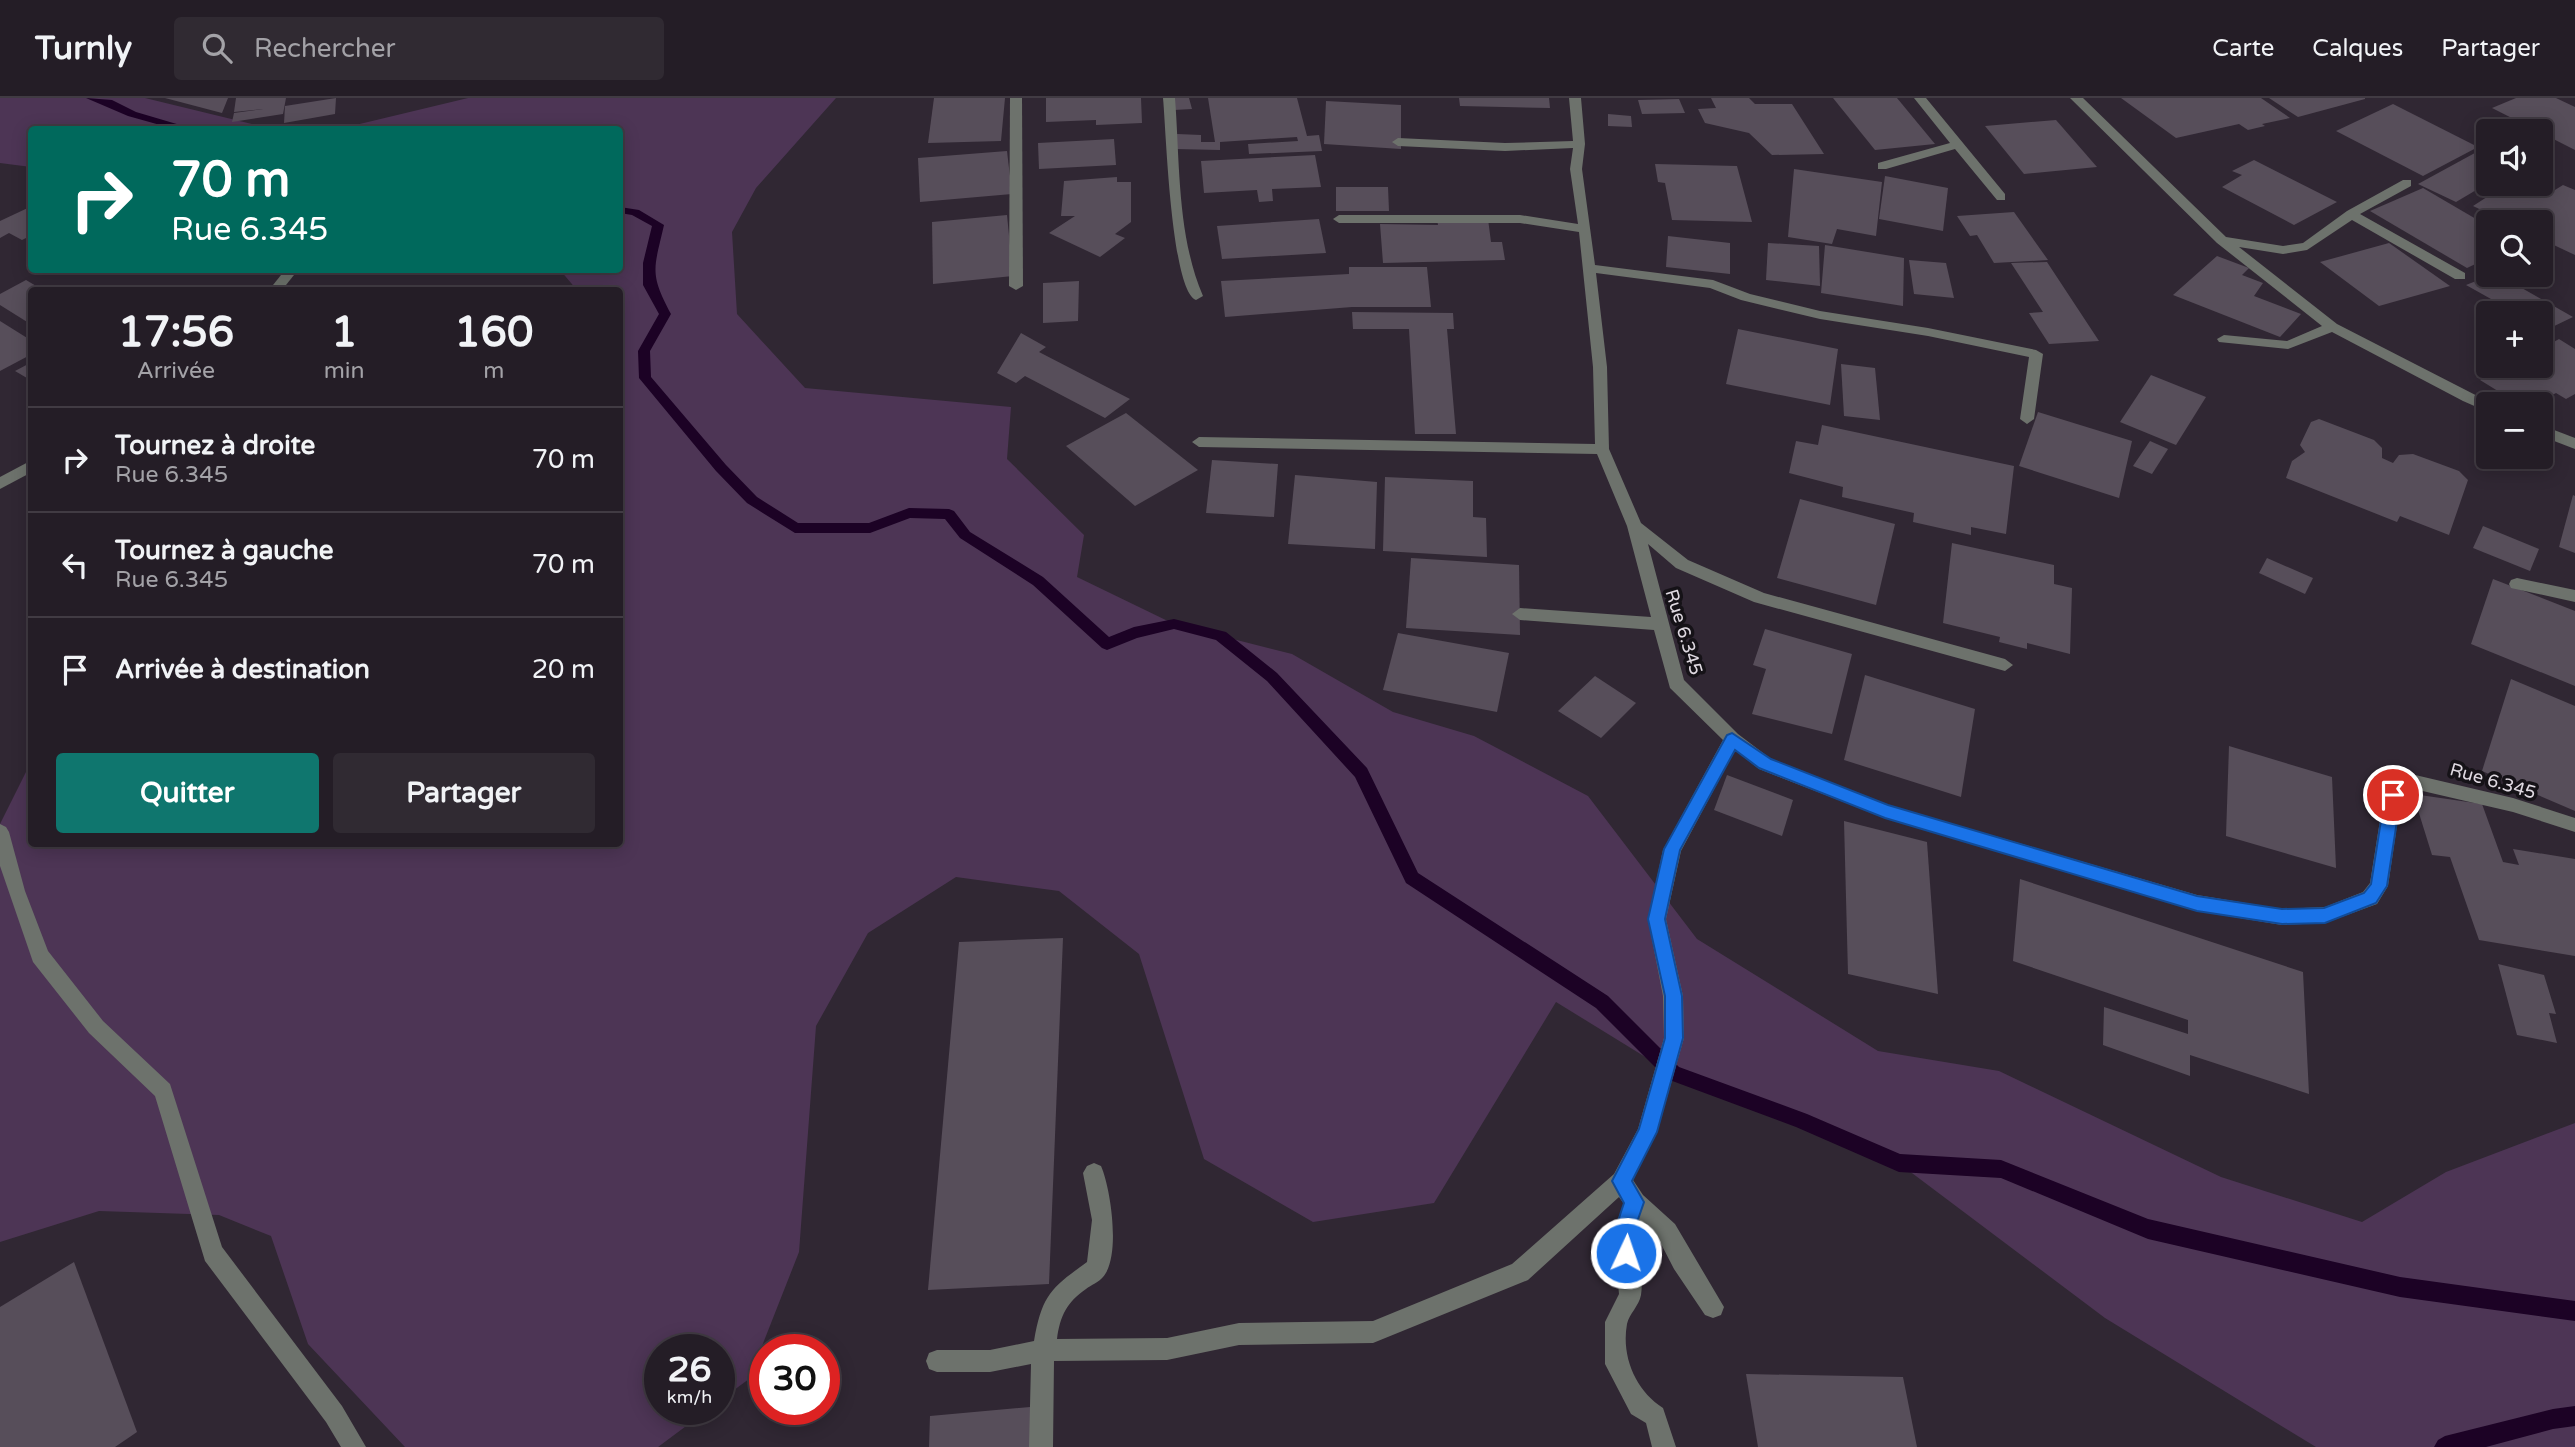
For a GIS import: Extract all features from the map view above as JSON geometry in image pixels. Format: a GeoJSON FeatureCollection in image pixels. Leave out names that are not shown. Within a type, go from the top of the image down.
{"type":"FeatureCollection","features":[{"type":"Feature","properties":{"kind":"street"},"geometry":{"type":"LineString","coordinates":[[1016,98],[1016,286]]}},
{"type":"Feature","properties":{"kind":"street"},"geometry":{"type":"LineString","coordinates":[[1169,98],[1186,272],[1196,296]]}},
{"type":"Feature","properties":{"kind":"street","name":"Rue 6.345"},"geometry":{"type":"LineString","coordinates":[[1576,98],[1579,144],[1576,169],[1586,229],[1601,380],[1602,449],[1635,526],[1676,683],[1732,739],[1765,764],[1885,811],[2197,903],[2282,917],[2325,915],[2370,898],[2379,886],[2393,795],[2411,780],[2513,805],[2575,825]]}},
{"type":"Feature","properties":{"kind":"street"},"geometry":{"type":"LineString","coordinates":[[1920,98],[2001,197]]}},
{"type":"Feature","properties":{"kind":"street"},"geometry":{"type":"LineString","coordinates":[[2076,98],[2222,240],[2333,327],[2371,343],[2419,374],[2476,402]]}},
{"type":"Feature","properties":{"kind":"street"},"geometry":{"type":"LineString","coordinates":[[1398,142],[1505,147],[1579,144]]}},
{"type":"Feature","properties":{"kind":"street"},"geometry":{"type":"LineString","coordinates":[[1882,166],[1958,145]]}},
{"type":"Feature","properties":{"kind":"street"},"geometry":{"type":"LineString","coordinates":[[2222,240],[2283,250],[2307,246],[2351,214],[2407,183]]}},
{"type":"Feature","properties":{"kind":"street"},"geometry":{"type":"LineString","coordinates":[[2351,214],[2460,275]]}},
{"type":"Feature","properties":{"kind":"street"},"geometry":{"type":"LineString","coordinates":[[1339,219],[1520,219],[1586,229]]}},
{"type":"Feature","properties":{"kind":"street"},"geometry":{"type":"LineString","coordinates":[[1590,268],[1713,284],[1746,297],[1820,315],[1928,332],[2036,354],[2026,419]]}},
{"type":"Feature","properties":{"kind":"street"},"geometry":{"type":"LineString","coordinates":[[277,287],[289,273]]}},
{"type":"Feature","properties":{"kind":"street"},"geometry":{"type":"LineString","coordinates":[[2224,340],[2288,345],[2333,327]]}},
{"type":"Feature","properties":{"kind":"street"},"geometry":{"type":"LineString","coordinates":[[2553,435],[2575,444]]}},
{"type":"Feature","properties":{"kind":"street"},"geometry":{"type":"LineString","coordinates":[[1199,442],[1602,449]]}},
{"type":"Feature","properties":{"kind":"street"},"geometry":{"type":"LineString","coordinates":[[0,484],[28,467]]}},
{"type":"Feature","properties":{"kind":"street"},"geometry":{"type":"LineString","coordinates":[[1635,526],[1682,564],[1760,598],[2005,665]]}},
{"type":"Feature","properties":{"kind":"street"},"geometry":{"type":"LineString","coordinates":[[2518,584],[2575,596]]}},
{"type":"Feature","properties":{"kind":"street"},"geometry":{"type":"LineString","coordinates":[[1520,614],[1659,624]]}},
{"type":"Feature","properties":{"kind":"street"},"geometry":{"type":"LineString","coordinates":[[937,1361],[990,1361],[1043,1350],[1167,1349],[1239,1335],[1373,1332],[1520,1272],[1621,1181],[1647,1132],[1674,1038],[1674,996],[1657,919],[1672,849],[1732,739]]}},
{"type":"Feature","properties":{"kind":"street"},"geometry":{"type":"LineString","coordinates":[[0,832],[16,891],[40,956],[96,1027],[163,1091],[213,1253],[334,1414],[354,1447]]}},
{"type":"Feature","properties":{"kind":"street"},"geometry":{"type":"LineString","coordinates":[[1041,1447],[1043,1350],[1061,1295],[1097,1268],[1105,1224],[1104,1207],[1094,1173]]}},
{"type":"Feature","properties":{"kind":"street"},"geometry":{"type":"LineString","coordinates":[[1621,1181],[1634,1202],[1667,1232],[1682,1261],[1713,1307]]}},
{"type":"Feature","properties":{"kind":"street"},"geometry":{"type":"LineString","coordinates":[[1634,1202],[1624,1231],[1630,1295],[1616,1322],[1616,1364],[1639,1406],[1654,1416],[1664,1447]]}},
{"type":"Feature","properties":{"kind":"shaded area"},"geometry":{"type":"Polygon","coordinates":[[[0,98],[145,98],[260,126],[28,126],[28,167],[0,163],[0,98]]]}},
{"type":"Feature","properties":{"kind":"shaded area"},"geometry":{"type":"Polygon","coordinates":[[[468,98],[836,98],[756,188],[732,232],[737,314],[805,388],[1011,407],[1007,459],[1084,535],[1077,577],[1174,624],[1292,654],[1393,712],[1474,736],[1588,796],[1697,939],[1878,1051],[1999,1071],[2221,1177],[2362,1222],[2446,1172],[2575,1123],[2575,1447],[2316,1447],[2105,1318],[1876,1146],[1686,1082],[1556,1002],[1434,1203],[1313,1222],[1204,1159],[1139,954],[1059,891],[956,877],[868,933],[816,1026],[799,1252],[767,1334],[749,1334],[749,1379],[735,1389],[735,1334],[644,1334],[644,1425],[688,1425],[658,1447],[405,1447],[308,1344],[271,1236],[219,1215],[99,1211],[0,1242],[0,824],[28,768],[28,847],[623,847],[623,287],[574,287],[563,273],[623,273],[623,126],[351,126],[468,98]]]}},
{"type":"Feature","properties":{"kind":"building"},"geometry":{"type":"Polygon","coordinates":[[[165,98],[228,98],[222,113],[165,98]]]}},
{"type":"Feature","properties":{"kind":"building"},"geometry":{"type":"Polygon","coordinates":[[[236,98],[286,98],[283,114],[232,122],[234,113],[263,109],[234,112],[236,98]]]}},
{"type":"Feature","properties":{"kind":"building"},"geometry":{"type":"Polygon","coordinates":[[[336,98],[335,114],[284,123],[285,106],[336,98]]]}},
{"type":"Feature","properties":{"kind":"building"},"geometry":{"type":"Polygon","coordinates":[[[934,98],[1005,98],[1001,141],[928,143],[934,98]]]}},
{"type":"Feature","properties":{"kind":"building"},"geometry":{"type":"Polygon","coordinates":[[[1046,98],[1141,98],[1142,123],[1096,125],[1096,120],[1046,122],[1046,98]]]}},
{"type":"Feature","properties":{"kind":"building"},"geometry":{"type":"Polygon","coordinates":[[[1171,98],[1189,98],[1192,109],[1174,110],[1171,98]]]}},
{"type":"Feature","properties":{"kind":"building"},"geometry":{"type":"Polygon","coordinates":[[[1208,98],[1297,98],[1307,136],[1319,135],[1322,151],[1249,154],[1248,144],[1298,141],[1297,137],[1220,142],[1220,150],[1175,149],[1177,134],[1201,135],[1201,142],[1215,142],[1208,98]]]}},
{"type":"Feature","properties":{"kind":"building"},"geometry":{"type":"Polygon","coordinates":[[[1459,98],[1549,98],[1550,108],[1460,106],[1459,98]]]}},
{"type":"Feature","properties":{"kind":"building"},"geometry":{"type":"Polygon","coordinates":[[[1711,98],[1749,98],[1755,104],[1792,104],[1824,154],[1772,155],[1749,133],[1705,123],[1698,109],[1716,108],[1711,98]]]}},
{"type":"Feature","properties":{"kind":"building"},"geometry":{"type":"Polygon","coordinates":[[[1833,98],[1897,98],[1935,144],[1875,150],[1833,98]]]}},
{"type":"Feature","properties":{"kind":"building"},"geometry":{"type":"Polygon","coordinates":[[[2121,98],[2261,98],[2290,118],[2248,130],[2239,124],[2176,138],[2121,98]]]}},
{"type":"Feature","properties":{"kind":"building"},"geometry":{"type":"Polygon","coordinates":[[[2269,98],[2365,98],[2365,99],[2298,117],[2269,98]]]}},
{"type":"Feature","properties":{"kind":"building"},"geometry":{"type":"Polygon","coordinates":[[[2516,98],[2556,98],[2575,107],[2575,150],[2553,139],[2553,119],[2514,119],[2492,108],[2516,98]]]}},
{"type":"Feature","properties":{"kind":"building"},"geometry":{"type":"Polygon","coordinates":[[[1679,99],[1685,113],[1642,114],[1638,100],[1679,99]]]}},
{"type":"Feature","properties":{"kind":"building"},"geometry":{"type":"Polygon","coordinates":[[[1326,101],[1401,105],[1401,149],[1324,144],[1326,101]]]}},
{"type":"Feature","properties":{"kind":"building"},"geometry":{"type":"Polygon","coordinates":[[[2393,104],[2476,148],[2423,176],[2336,131],[2393,104]]]}},
{"type":"Feature","properties":{"kind":"building"},"geometry":{"type":"Polygon","coordinates":[[[1608,114],[1631,116],[1632,127],[1608,126],[1608,114]]]}},
{"type":"Feature","properties":{"kind":"building"},"geometry":{"type":"Polygon","coordinates":[[[2056,120],[2097,167],[2024,174],[1985,126],[2056,120]]]}},
{"type":"Feature","properties":{"kind":"building"},"geometry":{"type":"Polygon","coordinates":[[[1114,139],[1116,165],[1039,169],[1038,143],[1114,139]]]}},
{"type":"Feature","properties":{"kind":"building"},"geometry":{"type":"Polygon","coordinates":[[[1007,151],[1012,194],[920,202],[918,158],[1007,151]]]}},
{"type":"Feature","properties":{"kind":"building"},"geometry":{"type":"Polygon","coordinates":[[[2476,152],[2476,190],[2456,202],[2418,184],[2476,152]]]}},
{"type":"Feature","properties":{"kind":"building"},"geometry":{"type":"Polygon","coordinates":[[[1315,155],[1321,187],[1272,189],[1273,201],[1259,202],[1257,190],[1204,193],[1201,161],[1315,155]]]}},
{"type":"Feature","properties":{"kind":"building"},"geometry":{"type":"Polygon","coordinates":[[[2254,160],[2337,202],[2294,225],[2222,187],[2242,175],[2232,171],[2254,160]]]}},
{"type":"Feature","properties":{"kind":"building"},"geometry":{"type":"Polygon","coordinates":[[[1655,164],[1737,166],[1752,222],[1672,220],[1665,183],[1658,182],[1655,164]]]}},
{"type":"Feature","properties":{"kind":"building"},"geometry":{"type":"Polygon","coordinates":[[[1794,169],[1882,182],[1876,236],[1837,229],[1832,244],[1788,237],[1794,169]]]}},
{"type":"Feature","properties":{"kind":"building"},"geometry":{"type":"Polygon","coordinates":[[[1885,176],[1948,188],[1943,231],[1879,219],[1885,176]]]}},
{"type":"Feature","properties":{"kind":"building"},"geometry":{"type":"Polygon","coordinates":[[[1117,177],[1117,182],[1131,182],[1131,222],[1115,234],[1125,238],[1100,257],[1049,233],[1075,216],[1061,216],[1064,181],[1117,177]]]}},
{"type":"Feature","properties":{"kind":"building"},"geometry":{"type":"Polygon","coordinates":[[[2563,185],[2575,190],[2575,255],[2553,245],[2553,210],[2482,210],[2473,206],[2488,196],[2553,196],[2553,191],[2563,185]]]}},
{"type":"Feature","properties":{"kind":"building"},"geometry":{"type":"Polygon","coordinates":[[[1336,187],[1388,187],[1389,211],[1336,211],[1336,187]]]}},
{"type":"Feature","properties":{"kind":"building"},"geometry":{"type":"Polygon","coordinates":[[[2423,188],[2476,219],[2476,264],[2467,268],[2370,211],[2423,188]]]}},
{"type":"Feature","properties":{"kind":"building"},"geometry":{"type":"Polygon","coordinates":[[[28,208],[28,237],[22,240],[9,233],[0,238],[0,221],[28,208]]]}},
{"type":"Feature","properties":{"kind":"building"},"geometry":{"type":"Polygon","coordinates":[[[2014,212],[2048,260],[1994,263],[1977,235],[1970,236],[1957,216],[2014,212]]]}},
{"type":"Feature","properties":{"kind":"building"},"geometry":{"type":"Polygon","coordinates":[[[1007,215],[1013,276],[933,284],[932,222],[1007,215]]]}},
{"type":"Feature","properties":{"kind":"building"},"geometry":{"type":"Polygon","coordinates":[[[1319,219],[1326,253],[1222,259],[1217,226],[1319,219]]]}},
{"type":"Feature","properties":{"kind":"building"},"geometry":{"type":"Polygon","coordinates":[[[1437,219],[1488,219],[1491,242],[1502,242],[1505,260],[1383,263],[1380,224],[1438,225],[1437,219]]]}},
{"type":"Feature","properties":{"kind":"building"},"geometry":{"type":"Polygon","coordinates":[[[1668,236],[1730,243],[1730,274],[1666,267],[1668,236]]]}},
{"type":"Feature","properties":{"kind":"building"},"geometry":{"type":"Polygon","coordinates":[[[1768,243],[1819,246],[1820,286],[1766,280],[1768,243]]]}},
{"type":"Feature","properties":{"kind":"building"},"geometry":{"type":"Polygon","coordinates":[[[2389,243],[2450,286],[2379,306],[2320,262],[2389,243]]]}},
{"type":"Feature","properties":{"kind":"building"},"geometry":{"type":"Polygon","coordinates":[[[1825,245],[1904,258],[1903,306],[1821,293],[1825,245]]]}},
{"type":"Feature","properties":{"kind":"building"},"geometry":{"type":"Polygon","coordinates":[[[2217,256],[2249,268],[2242,275],[2263,283],[2254,296],[2301,314],[2280,337],[2173,295],[2217,256]]]}},
{"type":"Feature","properties":{"kind":"building"},"geometry":{"type":"Polygon","coordinates":[[[1909,260],[1946,263],[1954,298],[1914,294],[1909,260]]]}},
{"type":"Feature","properties":{"kind":"building"},"geometry":{"type":"Polygon","coordinates":[[[2047,262],[2099,341],[2049,344],[2029,313],[2043,312],[2011,263],[2047,262]]]}},
{"type":"Feature","properties":{"kind":"building"},"geometry":{"type":"Polygon","coordinates":[[[1349,267],[1427,267],[1431,307],[1352,307],[1225,317],[1221,281],[1349,274],[1349,267]]]}},
{"type":"Feature","properties":{"kind":"building"},"geometry":{"type":"Polygon","coordinates":[[[26,280],[38,287],[28,287],[28,322],[0,305],[0,294],[26,280]]]}},
{"type":"Feature","properties":{"kind":"building"},"geometry":{"type":"Polygon","coordinates":[[[1079,281],[1078,321],[1043,323],[1043,283],[1079,281]]]}},
{"type":"Feature","properties":{"kind":"building"},"geometry":{"type":"Polygon","coordinates":[[[2476,281],[2476,287],[2520,287],[2545,301],[2495,301],[2466,285],[2476,281]]]}},
{"type":"Feature","properties":{"kind":"building"},"geometry":{"type":"Polygon","coordinates":[[[2553,306],[2573,317],[2553,327],[2553,306]]]}},
{"type":"Feature","properties":{"kind":"building"},"geometry":{"type":"Polygon","coordinates":[[[1352,312],[1453,313],[1454,329],[1447,329],[1456,434],[1415,434],[1409,329],[1353,329],[1352,312]]]}},
{"type":"Feature","properties":{"kind":"building"},"geometry":{"type":"Polygon","coordinates":[[[0,321],[28,338],[28,356],[0,371],[0,321]]]}},
{"type":"Feature","properties":{"kind":"building"},"geometry":{"type":"Polygon","coordinates":[[[1738,329],[1838,349],[1830,405],[1726,384],[1738,329]]]}},
{"type":"Feature","properties":{"kind":"building"},"geometry":{"type":"Polygon","coordinates":[[[1021,333],[1046,347],[1039,352],[1130,399],[1105,418],[1025,376],[1016,383],[997,373],[1021,333]]]}},
{"type":"Feature","properties":{"kind":"building"},"geometry":{"type":"Polygon","coordinates":[[[2559,339],[2575,349],[2575,394],[2566,399],[2556,393],[2553,395],[2553,392],[2500,392],[2480,380],[2553,378],[2553,342],[2559,339]]]}},
{"type":"Feature","properties":{"kind":"building"},"geometry":{"type":"Polygon","coordinates":[[[28,364],[28,379],[15,371],[28,364]]]}},
{"type":"Feature","properties":{"kind":"building"},"geometry":{"type":"Polygon","coordinates":[[[1841,364],[1875,368],[1880,420],[1844,416],[1841,364]]]}},
{"type":"Feature","properties":{"kind":"building"},"geometry":{"type":"Polygon","coordinates":[[[2151,375],[2206,397],[2176,445],[2120,422],[2151,375]]]}},
{"type":"Feature","properties":{"kind":"building"},"geometry":{"type":"Polygon","coordinates":[[[2038,412],[2132,441],[2119,498],[2019,466],[2038,412]]]}},
{"type":"Feature","properties":{"kind":"building"},"geometry":{"type":"Polygon","coordinates":[[[1126,413],[1198,470],[1135,506],[1066,446],[1126,413]]]}},
{"type":"Feature","properties":{"kind":"building"},"geometry":{"type":"Polygon","coordinates":[[[2319,419],[2374,440],[2382,448],[2382,458],[2393,463],[2399,455],[2413,454],[2459,471],[2468,480],[2449,535],[2400,516],[2397,522],[2286,478],[2292,461],[2305,452],[2300,445],[2311,422],[2319,419]]]}},
{"type":"Feature","properties":{"kind":"building"},"geometry":{"type":"Polygon","coordinates":[[[1822,425],[2014,466],[2006,534],[1971,527],[1971,535],[1913,522],[1914,513],[1842,497],[1843,487],[1789,473],[1796,441],[1818,445],[1822,425]]]}},
{"type":"Feature","properties":{"kind":"building"},"geometry":{"type":"Polygon","coordinates":[[[2150,441],[2168,449],[2152,474],[2133,466],[2150,441]]]}},
{"type":"Feature","properties":{"kind":"building"},"geometry":{"type":"Polygon","coordinates":[[[1212,460],[1278,464],[1274,517],[1206,513],[1212,460]]]}},
{"type":"Feature","properties":{"kind":"building"},"geometry":{"type":"Polygon","coordinates":[[[1295,475],[1377,482],[1375,549],[1288,544],[1295,475]]]}},
{"type":"Feature","properties":{"kind":"building"},"geometry":{"type":"Polygon","coordinates":[[[1385,477],[1473,481],[1473,517],[1486,518],[1487,557],[1383,551],[1385,477]]]}},
{"type":"Feature","properties":{"kind":"building"},"geometry":{"type":"Polygon","coordinates":[[[2573,495],[2575,496],[2575,553],[2559,547],[2573,495]]]}},
{"type":"Feature","properties":{"kind":"building"},"geometry":{"type":"Polygon","coordinates":[[[1800,499],[1895,524],[1876,605],[1777,578],[1800,499]]]}},
{"type":"Feature","properties":{"kind":"building"},"geometry":{"type":"Polygon","coordinates":[[[2483,526],[2539,549],[2530,571],[2473,548],[2483,526]]]}},
{"type":"Feature","properties":{"kind":"building"},"geometry":{"type":"Polygon","coordinates":[[[1952,543],[2054,565],[2054,584],[2072,588],[2070,654],[2027,643],[2027,649],[1999,642],[2000,637],[1943,623],[1952,543]]]}},
{"type":"Feature","properties":{"kind":"building"},"geometry":{"type":"Polygon","coordinates":[[[1411,558],[1519,565],[1520,635],[1406,628],[1411,558]]]}},
{"type":"Feature","properties":{"kind":"building"},"geometry":{"type":"Polygon","coordinates":[[[2267,558],[2313,578],[2305,594],[2259,573],[2267,558]]]}},
{"type":"Feature","properties":{"kind":"building"},"geometry":{"type":"Polygon","coordinates":[[[2493,579],[2575,611],[2575,686],[2471,644],[2493,579]]]}},
{"type":"Feature","properties":{"kind":"building"},"geometry":{"type":"Polygon","coordinates":[[[1765,629],[1852,654],[1832,734],[1752,714],[1766,669],[1753,665],[1765,629]]]}},
{"type":"Feature","properties":{"kind":"building"},"geometry":{"type":"Polygon","coordinates":[[[1398,633],[1509,653],[1497,712],[1383,690],[1398,633]]]}},
{"type":"Feature","properties":{"kind":"building"},"geometry":{"type":"Polygon","coordinates":[[[1865,675],[1975,709],[1961,797],[1844,760],[1865,675]]]}},
{"type":"Feature","properties":{"kind":"building"},"geometry":{"type":"Polygon","coordinates":[[[1595,676],[1636,703],[1601,738],[1558,711],[1595,676]]]}},
{"type":"Feature","properties":{"kind":"building"},"geometry":{"type":"Polygon","coordinates":[[[2511,679],[2575,706],[2575,811],[2482,771],[2511,679]]]}},
{"type":"Feature","properties":{"kind":"building"},"geometry":{"type":"Polygon","coordinates":[[[2229,746],[2332,777],[2336,868],[2226,836],[2229,746]]]}},
{"type":"Feature","properties":{"kind":"building"},"geometry":{"type":"Polygon","coordinates":[[[1727,775],[1793,800],[1782,836],[1714,810],[1727,775]]]}},
{"type":"Feature","properties":{"kind":"building"},"geometry":{"type":"Polygon","coordinates":[[[2413,794],[2482,804],[2503,862],[2519,865],[2513,849],[2575,859],[2575,956],[2479,940],[2450,857],[2432,855],[2413,794]]]}},
{"type":"Feature","properties":{"kind":"building"},"geometry":{"type":"Polygon","coordinates":[[[1844,821],[1927,842],[1938,994],[1848,974],[1844,821]]]}},
{"type":"Feature","properties":{"kind":"building"},"geometry":{"type":"Polygon","coordinates":[[[2020,879],[2303,972],[2309,1094],[2190,1055],[2190,1076],[2103,1045],[2104,1007],[2188,1034],[2188,1020],[2013,961],[2020,879]]]}},
{"type":"Feature","properties":{"kind":"building"},"geometry":{"type":"Polygon","coordinates":[[[1063,938],[1049,1284],[928,1290],[959,942],[1063,938]]]}},
{"type":"Feature","properties":{"kind":"building"},"geometry":{"type":"Polygon","coordinates":[[[2498,964],[2544,975],[2556,1014],[2549,1013],[2557,1043],[2517,1035],[2498,964]]]}},
{"type":"Feature","properties":{"kind":"building"},"geometry":{"type":"Polygon","coordinates":[[[74,1262],[137,1432],[115,1447],[0,1447],[0,1307],[74,1262]]]}},
{"type":"Feature","properties":{"kind":"building"},"geometry":{"type":"Polygon","coordinates":[[[1746,1374],[1903,1377],[1917,1447],[1758,1447],[1746,1374]]]}},
{"type":"Feature","properties":{"kind":"building"},"geometry":{"type":"Polygon","coordinates":[[[1030,1407],[1030,1447],[929,1447],[930,1416],[1030,1407]]]}},
{"type":"Feature","properties":{"kind":"waterway"},"geometry":{"type":"LineString","coordinates":[[91,98],[108,102],[132,114],[177,126]]}},
{"type":"Feature","properties":{"kind":"waterway"},"geometry":{"type":"LineString","coordinates":[[623,210],[635,212],[658,225],[649,263],[649,285],[665,314],[644,351],[645,378],[721,468],[752,500],[795,528],[870,528],[909,513],[949,514],[965,535],[1038,581],[1107,644],[1134,633],[1174,624],[1221,636],[1272,677],[1361,773],[1412,878],[1602,1002],[1673,1073],[1800,1120],[1899,1163],[2001,1169],[2148,1229],[2400,1287],[2575,1311]]}},
{"type":"Feature","properties":{"kind":"waterway"},"geometry":{"type":"LineString","coordinates":[[2445,1447],[2553,1419],[2575,1416]]}},
{"type":"Feature","properties":{"kind":"route"},"geometry":{"type":"LineString","coordinates":[[1626,1253],[1624,1231],[1634,1202],[1621,1181],[1647,1132],[1674,1038],[1674,996],[1657,919],[1672,849],[1732,739],[1765,764],[1885,811],[2197,903],[2282,917],[2325,915],[2370,898],[2379,886],[2393,795]]}}]}
